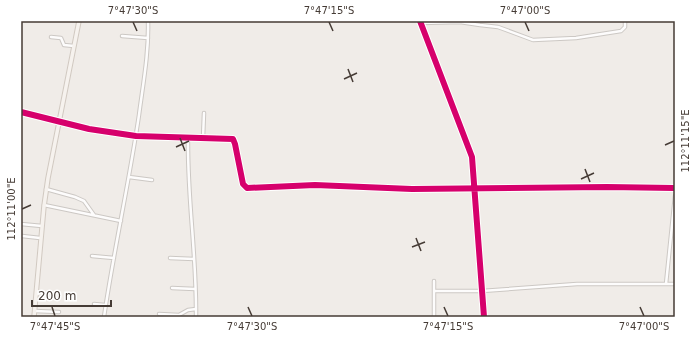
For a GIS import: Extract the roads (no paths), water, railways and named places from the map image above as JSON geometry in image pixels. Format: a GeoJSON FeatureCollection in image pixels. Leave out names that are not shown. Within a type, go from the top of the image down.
{"type":"FeatureCollection","features":[{"type":"Feature","properties":{"kind":"main road"},"geometry":{"type":"LineString","coordinates":[[34,317],[40,238],[46,189],[79,21]]}},
{"type":"Feature","properties":{"kind":"street"},"geometry":{"type":"LineString","coordinates":[[104,317],[136,136],[146,68],[148,21]]}},
{"type":"Feature","properties":{"kind":"street"},"geometry":{"type":"LineString","coordinates":[[484,317],[473,189],[472,157],[421,22],[460,22],[486,25],[498,27],[533,40],[576,38],[621,31],[625,27],[625,21]]}},
{"type":"Feature","properties":{"kind":"street"},"geometry":{"type":"LineString","coordinates":[[122,36],[148,38]]}},
{"type":"Feature","properties":{"kind":"street"},"geometry":{"type":"LineString","coordinates":[[51,37],[61,38],[64,44],[75,46]]}},
{"type":"Feature","properties":{"kind":"street"},"geometry":{"type":"LineString","coordinates":[[21,112],[89,129],[136,136],[234,140],[243,184],[247,188],[315,185],[412,190],[607,187],[675,188]]}},
{"type":"Feature","properties":{"kind":"street"},"geometry":{"type":"LineString","coordinates":[[203,138],[204,113]]}},
{"type":"Feature","properties":{"kind":"street"},"geometry":{"type":"LineString","coordinates":[[188,137],[187,170],[194,259],[196,317]]}},
{"type":"Feature","properties":{"kind":"street"},"geometry":{"type":"LineString","coordinates":[[129,177],[152,180]]}},
{"type":"Feature","properties":{"kind":"street"},"geometry":{"type":"LineString","coordinates":[[46,189],[84,201],[94,215]]}},
{"type":"Feature","properties":{"kind":"street"},"geometry":{"type":"LineString","coordinates":[[666,284],[675,196]]}},
{"type":"Feature","properties":{"kind":"street"},"geometry":{"type":"LineString","coordinates":[[44,205],[121,221]]}},
{"type":"Feature","properties":{"kind":"street"},"geometry":{"type":"LineString","coordinates":[[21,224],[42,226]]}},
{"type":"Feature","properties":{"kind":"street"},"geometry":{"type":"LineString","coordinates":[[22,236],[40,238]]}},
{"type":"Feature","properties":{"kind":"street"},"geometry":{"type":"LineString","coordinates":[[92,256],[114,258]]}},
{"type":"Feature","properties":{"kind":"street"},"geometry":{"type":"LineString","coordinates":[[170,258],[194,259]]}},
{"type":"Feature","properties":{"kind":"street"},"geometry":{"type":"LineString","coordinates":[[434,281],[434,317]]}},
{"type":"Feature","properties":{"kind":"street"},"geometry":{"type":"LineString","coordinates":[[434,291],[482,291],[577,284],[675,284]]}},
{"type":"Feature","properties":{"kind":"street"},"geometry":{"type":"LineString","coordinates":[[172,288],[195,289]]}},
{"type":"Feature","properties":{"kind":"street"},"geometry":{"type":"LineString","coordinates":[[94,304],[105,305]]}},
{"type":"Feature","properties":{"kind":"street"},"geometry":{"type":"LineString","coordinates":[[159,314],[179,314],[188,310],[196,309]]}},
{"type":"Feature","properties":{"kind":"street"},"geometry":{"type":"LineString","coordinates":[[35,311],[59,312]]}}]}
